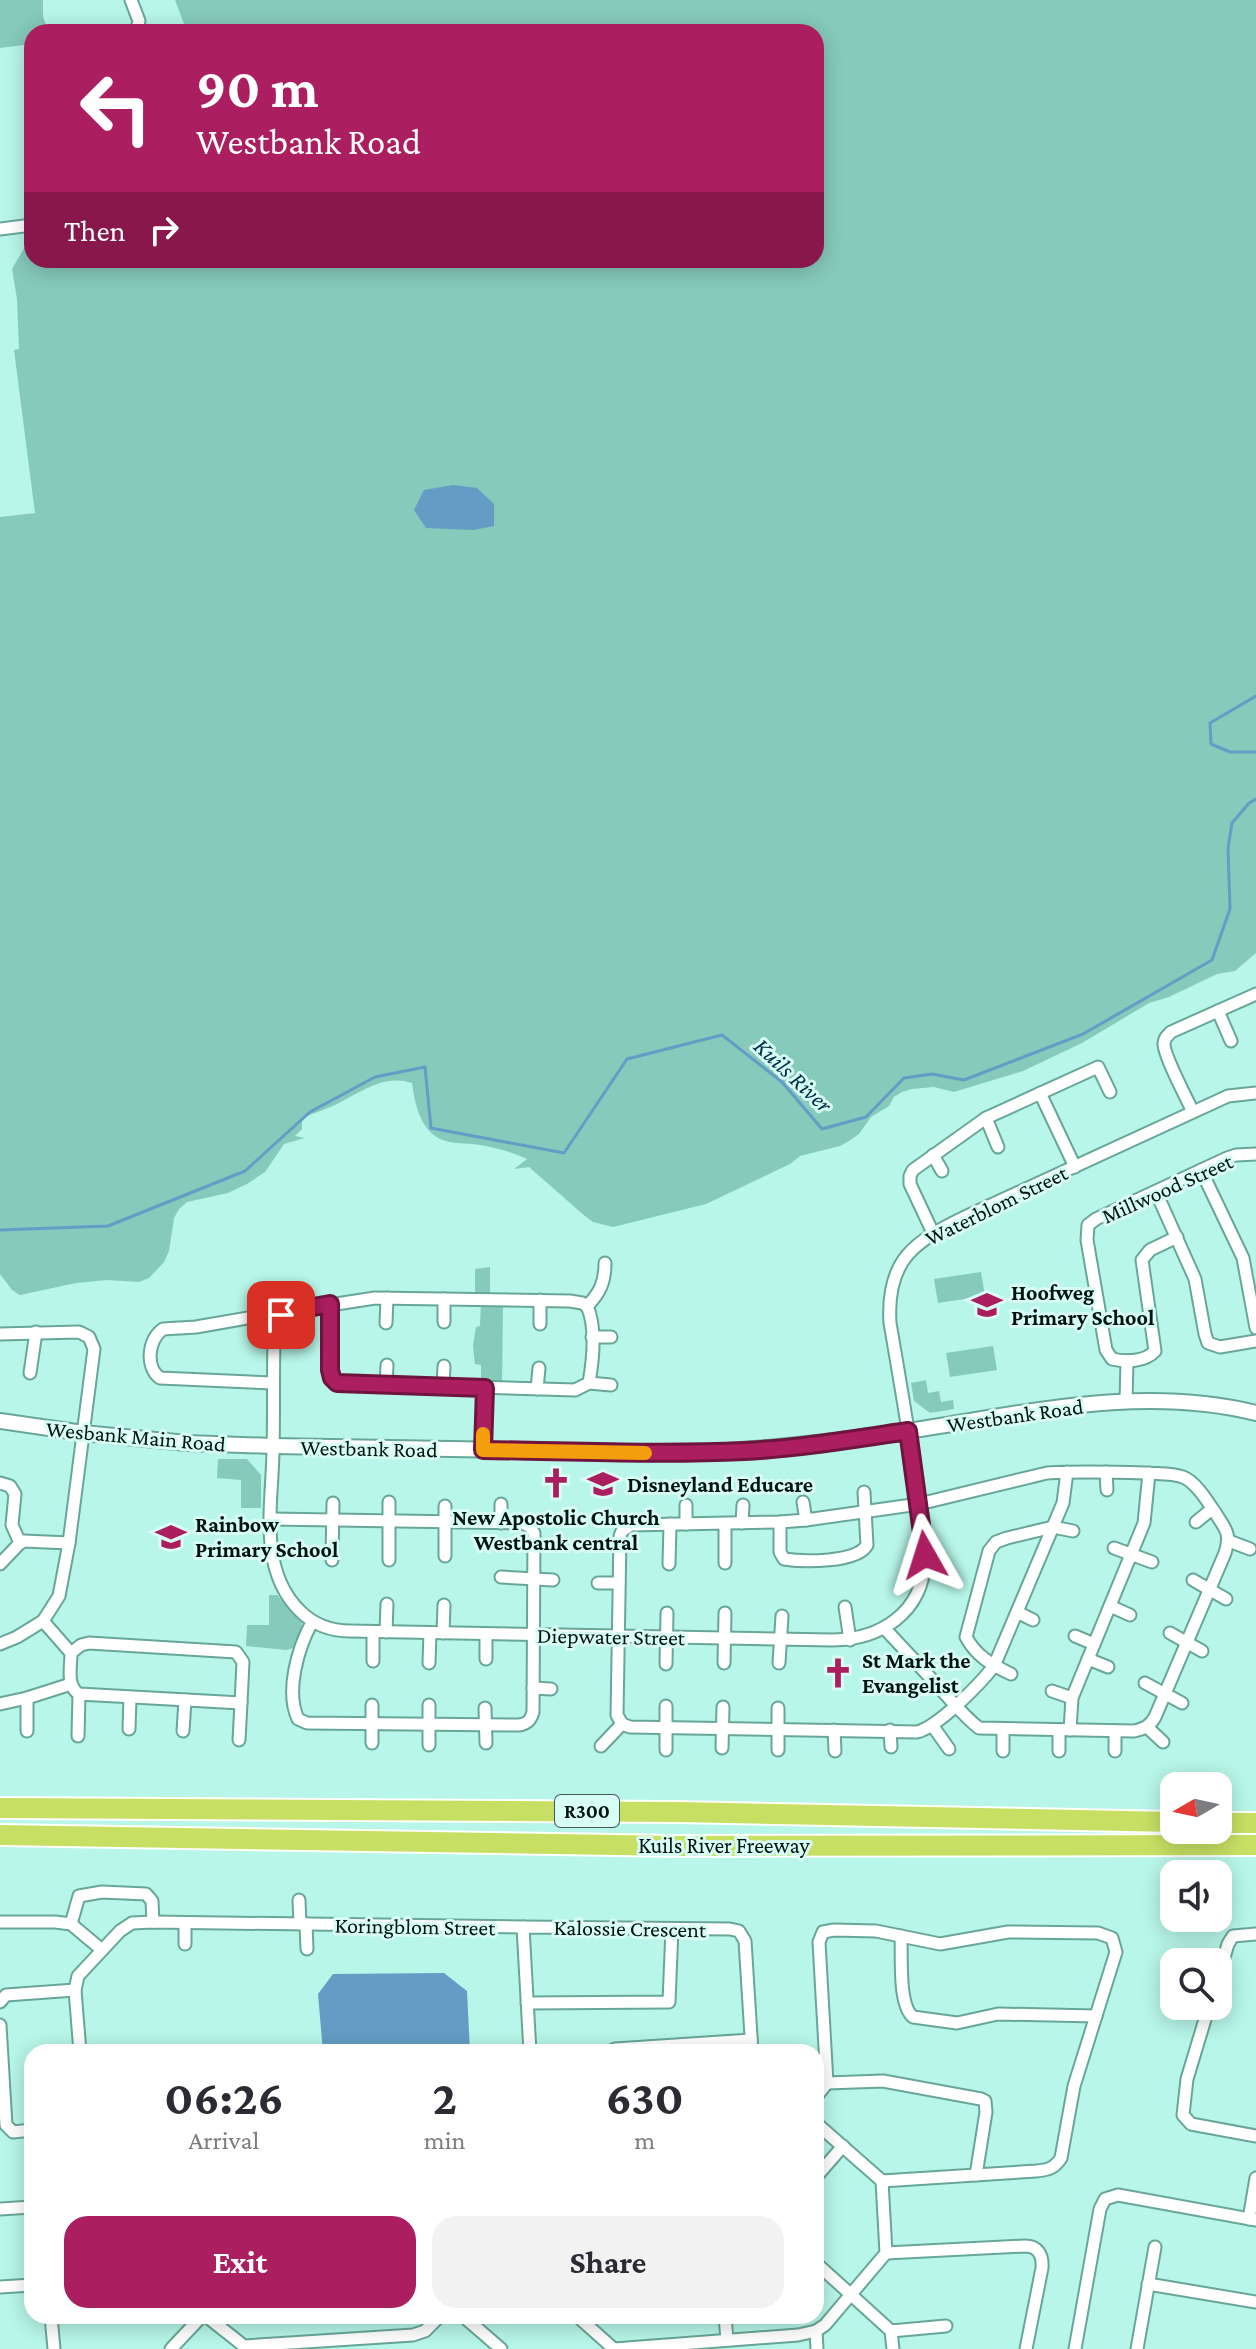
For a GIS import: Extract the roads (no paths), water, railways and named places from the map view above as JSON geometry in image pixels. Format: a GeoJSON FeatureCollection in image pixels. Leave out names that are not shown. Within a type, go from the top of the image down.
{"type":"FeatureCollection","features":[{"type":"Feature","properties":{"kind":"highway"},"geometry":{"type":"LineString","coordinates":[[0,1799],[37,1800],[68,1809]]}},
{"type":"Feature","properties":{"kind":"highway","name":"Kuils River Freeway"},"geometry":{"type":"LineString","coordinates":[[0,1808],[661,1812],[1160,1822]]}},
{"type":"Feature","properties":{"kind":"highway"},"geometry":{"type":"LineString","coordinates":[[1232,1823],[1256,1823]]}},
{"type":"Feature","properties":{"kind":"highway","name":"Kuils River Freeway"},"geometry":{"type":"LineString","coordinates":[[0,1835],[677,1846],[1256,1845]]}},
{"type":"Feature","properties":{"kind":"highway"},"geometry":{"type":"LineString","coordinates":[[0,1843],[95,1836]]}},
{"type":"Feature","properties":{"kind":"street"},"geometry":{"type":"LineString","coordinates":[[131,0],[138,24]]}},
{"type":"Feature","properties":{"kind":"street"},"geometry":{"type":"LineString","coordinates":[[0,229],[24,226]]}},
{"type":"Feature","properties":{"kind":"street"},"geometry":{"type":"LineString","coordinates":[[1193,1112],[1164,1044],[1171,1032],[1256,994]]}},
{"type":"Feature","properties":{"kind":"street"},"geometry":{"type":"LineString","coordinates":[[1218,1011],[1231,1041]]}},
{"type":"Feature","properties":{"kind":"street"},"geometry":{"type":"LineString","coordinates":[[933,1233],[909,1179],[913,1170],[986,1118],[1098,1067],[1110,1092]]}},
{"type":"Feature","properties":{"kind":"street"},"geometry":{"type":"LineString","coordinates":[[1040,1093],[1075,1167]]}},
{"type":"Feature","properties":{"kind":"street","name":"Waterblom Street"},"geometry":{"type":"LineString","coordinates":[[908,1431],[890,1323],[890,1294],[904,1257],[919,1242],[1228,1096],[1256,1093]]}},
{"type":"Feature","properties":{"kind":"street"},"geometry":{"type":"LineString","coordinates":[[986,1118],[998,1147]]}},
{"type":"Feature","properties":{"kind":"street"},"geometry":{"type":"LineString","coordinates":[[933,1155],[942,1171]]}},
{"type":"Feature","properties":{"kind":"street","name":"Millwood Street"},"geometry":{"type":"LineString","coordinates":[[1127,1361],[1112,1359],[1106,1350],[1087,1228],[1096,1219],[1236,1155],[1254,1158]]}},
{"type":"Feature","properties":{"kind":"street"},"geometry":{"type":"LineString","coordinates":[[1201,1170],[1243,1258],[1256,1328]]}},
{"type":"Feature","properties":{"kind":"street"},"geometry":{"type":"LineString","coordinates":[[1156,1192],[1195,1279],[1208,1343],[1220,1347],[1256,1341]]}},
{"type":"Feature","properties":{"kind":"street"},"geometry":{"type":"LineString","coordinates":[[1130,1402],[1127,1361],[1148,1357],[1156,1348],[1144,1256],[1177,1237]]}},
{"type":"Feature","properties":{"kind":"street"},"geometry":{"type":"LineString","coordinates":[[587,1306],[599,1293],[605,1263]]}},
{"type":"Feature","properties":{"kind":"street"},"geometry":{"type":"LineString","coordinates":[[386,1323],[387,1298]]}},
{"type":"Feature","properties":{"kind":"street"},"geometry":{"type":"LineString","coordinates":[[444,1299],[444,1322]]}},
{"type":"Feature","properties":{"kind":"street"},"geometry":{"type":"LineString","coordinates":[[273,1383],[160,1378],[151,1370],[149,1363],[154,1339],[163,1329],[196,1327],[259,1316],[279,1317],[291,1311],[358,1300],[577,1301],[587,1306],[591,1314],[589,1383]]}},
{"type":"Feature","properties":{"kind":"street"},"geometry":{"type":"LineString","coordinates":[[540,1300],[540,1324]]}},
{"type":"Feature","properties":{"kind":"street"},"geometry":{"type":"LineString","coordinates":[[330,1304],[330,1370],[332,1378],[340,1384],[577,1390],[589,1383],[611,1385]]}},
{"type":"Feature","properties":{"kind":"street"},"geometry":{"type":"LineString","coordinates":[[271,1519],[523,1523],[533,1530],[533,1712],[528,1722],[519,1725],[307,1723],[298,1719],[294,1708],[295,1663],[312,1622],[292,1603],[275,1571],[272,1556],[271,1519],[273,1383],[275,1330],[279,1317]]}},
{"type":"Feature","properties":{"kind":"street"},"geometry":{"type":"LineString","coordinates":[[30,1373],[36,1332]]}},
{"type":"Feature","properties":{"kind":"street"},"geometry":{"type":"LineString","coordinates":[[0,1334],[79,1332],[92,1340],[94,1349],[69,1543],[59,1596],[43,1621],[0,1644]]}},
{"type":"Feature","properties":{"kind":"street"},"geometry":{"type":"LineString","coordinates":[[592,1337],[611,1337]]}},
{"type":"Feature","properties":{"kind":"street"},"geometry":{"type":"LineString","coordinates":[[386,1385],[387,1365]]}},
{"type":"Feature","properties":{"kind":"street"},"geometry":{"type":"LineString","coordinates":[[443,1387],[444,1366]]}},
{"type":"Feature","properties":{"kind":"street"},"geometry":{"type":"LineString","coordinates":[[537,1389],[539,1368]]}},
{"type":"Feature","properties":{"kind":"street"},"geometry":{"type":"LineString","coordinates":[[483,1450],[485,1388]]}},
{"type":"Feature","properties":{"kind":"street","name":"Westbank Road"},"geometry":{"type":"LineString","coordinates":[[273,1446],[640,1453],[747,1451],[816,1445],[1067,1406],[1152,1399],[1256,1413]]}},
{"type":"Feature","properties":{"kind":"street","name":"Westbank Road"},"geometry":{"type":"LineString","coordinates":[[1130,1402],[1256,1419]]}},
{"type":"Feature","properties":{"kind":"street","name":"Wesbank Main Road"},"geometry":{"type":"LineString","coordinates":[[0,1421],[160,1441],[273,1446]]}},
{"type":"Feature","properties":{"kind":"street","name":"Diepwater Street"},"geometry":{"type":"LineString","coordinates":[[312,1622],[341,1631],[850,1640],[885,1629],[905,1611],[915,1596],[922,1580],[925,1555],[908,1431]]}},
{"type":"Feature","properties":{"kind":"street"},"geometry":{"type":"LineString","coordinates":[[885,1629],[955,1705],[979,1728],[1134,1731],[1147,1727],[1155,1717],[1229,1541],[1228,1532],[1187,1479],[1149,1473],[1106,1472],[1067,1472],[1036,1476],[919,1504],[806,1520],[636,1524],[622,1531],[617,1715],[622,1724],[630,1727],[921,1731],[955,1705],[994,1666],[1065,1496],[1067,1472]]}},
{"type":"Feature","properties":{"kind":"street"},"geometry":{"type":"LineString","coordinates":[[1106,1472],[1107,1490]]}},
{"type":"Feature","properties":{"kind":"street"},"geometry":{"type":"LineString","coordinates":[[1059,1751],[1072,1698],[1144,1523],[1149,1473]]}},
{"type":"Feature","properties":{"kind":"street"},"geometry":{"type":"LineString","coordinates":[[0,1483],[10,1486],[15,1494],[12,1525],[20,1543]]}},
{"type":"Feature","properties":{"kind":"street"},"geometry":{"type":"LineString","coordinates":[[780,1522],[780,1552],[784,1559],[824,1560],[858,1554],[867,1545],[864,1492]]}},
{"type":"Feature","properties":{"kind":"street"},"geometry":{"type":"LineString","coordinates":[[389,1502],[389,1560]]}},
{"type":"Feature","properties":{"kind":"street"},"geometry":{"type":"LineString","coordinates":[[803,1502],[806,1520]]}},
{"type":"Feature","properties":{"kind":"street"},"geometry":{"type":"LineString","coordinates":[[332,1560],[333,1503]]}},
{"type":"Feature","properties":{"kind":"street"},"geometry":{"type":"LineString","coordinates":[[501,1504],[501,1523]]}},
{"type":"Feature","properties":{"kind":"street"},"geometry":{"type":"LineString","coordinates":[[686,1505],[686,1524]]}},
{"type":"Feature","properties":{"kind":"street"},"geometry":{"type":"LineString","coordinates":[[742,1523],[743,1505]]}},
{"type":"Feature","properties":{"kind":"street"},"geometry":{"type":"LineString","coordinates":[[445,1506],[445,1556]]}},
{"type":"Feature","properties":{"kind":"street"},"geometry":{"type":"LineString","coordinates":[[1196,1522],[1212,1509]]}},
{"type":"Feature","properties":{"kind":"street"},"geometry":{"type":"LineString","coordinates":[[669,1564],[670,1524]]}},
{"type":"Feature","properties":{"kind":"street"},"geometry":{"type":"LineString","coordinates":[[725,1524],[725,1563]]}},
{"type":"Feature","properties":{"kind":"street"},"geometry":{"type":"LineString","coordinates":[[1011,1674],[994,1666],[972,1646],[966,1634],[989,1551],[1000,1540],[1053,1527],[1073,1531]]}},
{"type":"Feature","properties":{"kind":"street"},"geometry":{"type":"LineString","coordinates":[[1229,1541],[1250,1549]]}},
{"type":"Feature","properties":{"kind":"street"},"geometry":{"type":"LineString","coordinates":[[0,1564],[20,1543],[69,1543]]}},
{"type":"Feature","properties":{"kind":"street"},"geometry":{"type":"LineString","coordinates":[[1114,1548],[1152,1562]]}},
{"type":"Feature","properties":{"kind":"street"},"geometry":{"type":"LineString","coordinates":[[501,1577],[553,1580]]}},
{"type":"Feature","properties":{"kind":"street"},"geometry":{"type":"LineString","coordinates":[[1193,1580],[1226,1599]]}},
{"type":"Feature","properties":{"kind":"street"},"geometry":{"type":"LineString","coordinates":[[598,1583],[619,1583]]}},
{"type":"Feature","properties":{"kind":"street"},"geometry":{"type":"LineString","coordinates":[[373,1661],[387,1604]]}},
{"type":"Feature","properties":{"kind":"street"},"geometry":{"type":"LineString","coordinates":[[443,1633],[444,1605]]}},
{"type":"Feature","properties":{"kind":"street"},"geometry":{"type":"LineString","coordinates":[[1110,1606],[1130,1615]]}},
{"type":"Feature","properties":{"kind":"street"},"geometry":{"type":"LineString","coordinates":[[845,1607],[850,1640]]}},
{"type":"Feature","properties":{"kind":"street"},"geometry":{"type":"LineString","coordinates":[[1017,1612],[1033,1620]]}},
{"type":"Feature","properties":{"kind":"street"},"geometry":{"type":"LineString","coordinates":[[666,1664],[667,1613]]}},
{"type":"Feature","properties":{"kind":"street"},"geometry":{"type":"LineString","coordinates":[[724,1663],[725,1613]]}},
{"type":"Feature","properties":{"kind":"street"},"geometry":{"type":"LineString","coordinates":[[779,1663],[782,1616]]}},
{"type":"Feature","properties":{"kind":"street"},"geometry":{"type":"LineString","coordinates":[[43,1621],[71,1653],[71,1684],[79,1694],[241,1703]]}},
{"type":"Feature","properties":{"kind":"street"},"geometry":{"type":"LineString","coordinates":[[429,1663],[430,1633]]}},
{"type":"Feature","properties":{"kind":"street"},"geometry":{"type":"LineString","coordinates":[[1170,1633],[1202,1651]]}},
{"type":"Feature","properties":{"kind":"street"},"geometry":{"type":"LineString","coordinates":[[486,1634],[486,1659]]}},
{"type":"Feature","properties":{"kind":"street"},"geometry":{"type":"LineString","coordinates":[[1075,1636],[1094,1644]]}},
{"type":"Feature","properties":{"kind":"street"},"geometry":{"type":"LineString","coordinates":[[71,1653],[89,1643],[236,1652],[243,1662],[239,1740]]}},
{"type":"Feature","properties":{"kind":"street"},"geometry":{"type":"LineString","coordinates":[[1088,1659],[1108,1667]]}},
{"type":"Feature","properties":{"kind":"street"},"geometry":{"type":"LineString","coordinates":[[1145,1683],[1182,1703]]}},
{"type":"Feature","properties":{"kind":"street"},"geometry":{"type":"LineString","coordinates":[[0,1704],[71,1684]]}},
{"type":"Feature","properties":{"kind":"street"},"geometry":{"type":"LineString","coordinates":[[533,1688],[551,1689]]}},
{"type":"Feature","properties":{"kind":"street"},"geometry":{"type":"LineString","coordinates":[[1052,1691],[1072,1698]]}},
{"type":"Feature","properties":{"kind":"street"},"geometry":{"type":"LineString","coordinates":[[78,1736],[79,1694]]}},
{"type":"Feature","properties":{"kind":"street"},"geometry":{"type":"LineString","coordinates":[[129,1729],[130,1697]]}},
{"type":"Feature","properties":{"kind":"street"},"geometry":{"type":"LineString","coordinates":[[27,1698],[27,1731]]}},
{"type":"Feature","properties":{"kind":"street"},"geometry":{"type":"LineString","coordinates":[[183,1731],[185,1700]]}},
{"type":"Feature","properties":{"kind":"street"},"geometry":{"type":"LineString","coordinates":[[372,1705],[372,1743]]}},
{"type":"Feature","properties":{"kind":"street"},"geometry":{"type":"LineString","coordinates":[[429,1705],[429,1745]]}},
{"type":"Feature","properties":{"kind":"street"},"geometry":{"type":"LineString","coordinates":[[666,1706],[666,1750]]}},
{"type":"Feature","properties":{"kind":"street"},"geometry":{"type":"LineString","coordinates":[[722,1748],[723,1707]]}},
{"type":"Feature","properties":{"kind":"street"},"geometry":{"type":"LineString","coordinates":[[485,1708],[486,1743]]}},
{"type":"Feature","properties":{"kind":"street"},"geometry":{"type":"LineString","coordinates":[[778,1708],[778,1750]]}},
{"type":"Feature","properties":{"kind":"street"},"geometry":{"type":"LineString","coordinates":[[601,1746],[622,1724]]}},
{"type":"Feature","properties":{"kind":"street"},"geometry":{"type":"LineString","coordinates":[[932,1725],[949,1749]]}},
{"type":"Feature","properties":{"kind":"street"},"geometry":{"type":"LineString","coordinates":[[1147,1727],[1163,1742]]}},
{"type":"Feature","properties":{"kind":"street"},"geometry":{"type":"LineString","coordinates":[[1003,1729],[1003,1751]]}},
{"type":"Feature","properties":{"kind":"street"},"geometry":{"type":"LineString","coordinates":[[834,1730],[835,1751]]}},
{"type":"Feature","properties":{"kind":"street"},"geometry":{"type":"LineString","coordinates":[[890,1730],[891,1747]]}},
{"type":"Feature","properties":{"kind":"street"},"geometry":{"type":"LineString","coordinates":[[1115,1731],[1115,1751]]}},
{"type":"Feature","properties":{"kind":"street"},"geometry":{"type":"LineString","coordinates":[[71,1924],[79,1896],[102,1892],[146,1894],[153,1904],[153,1922]]}},
{"type":"Feature","properties":{"kind":"street"},"geometry":{"type":"LineString","coordinates":[[299,1900],[303,1924]]}},
{"type":"Feature","properties":{"kind":"street"},"geometry":{"type":"LineString","coordinates":[[0,1922],[71,1924],[102,1950]]}},
{"type":"Feature","properties":{"kind":"street","name":"Koringblom Street"},"geometry":{"type":"LineString","coordinates":[[75,1990],[78,1976],[129,1925],[153,1922],[523,1927]]}},
{"type":"Feature","properties":{"kind":"street"},"geometry":{"type":"LineString","coordinates":[[185,1923],[185,1944]]}},
{"type":"Feature","properties":{"kind":"street","name":"Koringblom Street"},"geometry":{"type":"LineString","coordinates":[[303,1924],[307,1949]]}},
{"type":"Feature","properties":{"kind":"street","name":"Kalossie Crescent"},"geometry":{"type":"LineString","coordinates":[[530,2044],[523,1927],[736,1930],[745,1941],[752,2044]]}},
{"type":"Feature","properties":{"kind":"street"},"geometry":{"type":"LineString","coordinates":[[527,2003],[669,2002],[672,1929]]}},
{"type":"Feature","properties":{"kind":"street"},"geometry":{"type":"LineString","coordinates":[[824,2087],[827,2083],[819,1937],[825,1931],[876,1931],[940,1944],[1008,1932],[1098,1933],[1109,1936],[1115,1943],[1116,1952],[1074,2086],[1058,2163],[1045,2170],[882,2181]]}},
{"type":"Feature","properties":{"kind":"street"},"geometry":{"type":"LineString","coordinates":[[1227,1948],[1233,1936],[1256,1934]]}},
{"type":"Feature","properties":{"kind":"street"},"geometry":{"type":"LineString","coordinates":[[901,1936],[904,2001],[913,2017],[949,2023],[998,2014],[1096,2016]]}},
{"type":"Feature","properties":{"kind":"street"},"geometry":{"type":"LineString","coordinates":[[0,2002],[6,1995],[75,1990],[79,2044]]}},
{"type":"Feature","properties":{"kind":"street"},"geometry":{"type":"LineString","coordinates":[[1205,2020],[1187,2079],[1183,2115],[1191,2124],[1256,2136]]}},
{"type":"Feature","properties":{"kind":"street"},"geometry":{"type":"LineString","coordinates":[[0,2025],[3,2129],[24,2131]]}},
{"type":"Feature","properties":{"kind":"street"},"geometry":{"type":"LineString","coordinates":[[827,2083],[883,2081],[972,2096],[985,2101],[976,2175]]}},
{"type":"Feature","properties":{"kind":"street"},"geometry":{"type":"LineString","coordinates":[[586,2324],[614,2349],[798,2335],[816,2331],[825,2325],[886,2253],[882,2181],[824,2130]]}},
{"type":"Feature","properties":{"kind":"street"},"geometry":{"type":"LineString","coordinates":[[824,2168],[843,2146]]}},
{"type":"Feature","properties":{"kind":"street"},"geometry":{"type":"LineString","coordinates":[[1075,2349],[1101,2205],[1109,2197],[1118,2195],[1252,2219],[1256,2178]]}},
{"type":"Feature","properties":{"kind":"street"},"geometry":{"type":"LineString","coordinates":[[0,2209],[24,2208]]}},
{"type":"Feature","properties":{"kind":"street"},"geometry":{"type":"LineString","coordinates":[[1137,2349],[1155,2247]]}},
{"type":"Feature","properties":{"kind":"street"},"geometry":{"type":"LineString","coordinates":[[886,2253],[1034,2248],[1041,2255],[1042,2268],[1026,2349]]}},
{"type":"Feature","properties":{"kind":"street"},"geometry":{"type":"LineString","coordinates":[[824,2270],[891,2331],[893,2349]]}},
{"type":"Feature","properties":{"kind":"street"},"geometry":{"type":"LineString","coordinates":[[1148,2284],[1256,2302]]}},
{"type":"Feature","properties":{"kind":"street"},"geometry":{"type":"LineString","coordinates":[[0,2287],[24,2286]]}},
{"type":"Feature","properties":{"kind":"street"},"geometry":{"type":"LineString","coordinates":[[52,2324],[54,2349]]}},
{"type":"Feature","properties":{"kind":"street"},"geometry":{"type":"LineString","coordinates":[[171,2349],[196,2324]]}},
{"type":"Feature","properties":{"kind":"street"},"geometry":{"type":"LineString","coordinates":[[214,2324],[244,2348],[413,2335],[425,2331],[432,2324]]}},
{"type":"Feature","properties":{"kind":"street"},"geometry":{"type":"LineString","coordinates":[[472,2324],[501,2349]]}},
{"type":"Feature","properties":{"kind":"street"},"geometry":{"type":"LineString","coordinates":[[726,2324],[727,2340]]}},
{"type":"Feature","properties":{"kind":"street"},"geometry":{"type":"LineString","coordinates":[[891,2331],[946,2326]]}},
{"type":"Feature","properties":{"kind":"street"},"geometry":{"type":"LineString","coordinates":[[816,2331],[817,2349]]}},
{"type":"Feature","properties":{"kind":"water"},"geometry":{"type":"Polygon","coordinates":[[[453,485],[477,488],[494,504],[494,526],[473,530],[426,528],[414,510],[424,490],[453,485]]]}},
{"type":"Feature","properties":{"kind":"water"},"geometry":{"type":"Polygon","coordinates":[[[444,1973],[467,1991],[470,2044],[322,2044],[318,1994],[333,1974],[444,1973]]]}},
{"type":"Feature","properties":{"kind":"waterway","name":"Kuils River"},"geometry":{"type":"LineString","coordinates":[[1256,696],[1210,723],[1211,744],[1230,752],[1256,752]]}},
{"type":"Feature","properties":{"kind":"waterway","name":"Kuils River"},"geometry":{"type":"LineString","coordinates":[[0,1230],[108,1226],[245,1171],[310,1112],[375,1077],[425,1067],[431,1128],[564,1153],[627,1059],[722,1035],[782,1082],[822,1129],[866,1117],[904,1078],[932,1074],[964,1080],[1083,1034],[1212,960],[1230,909],[1228,848],[1232,823],[1256,799]]}},
{"type":"Feature","properties":{"kind":"place","name":"Hoofweg Primary School"},"geometry":{"type":"Point","coordinates":[987,1305]}},
{"type":"Feature","properties":{"kind":"place","name":"New Apostolic Church Westbank central"},"geometry":{"type":"Point","coordinates":[556,1483]}},
{"type":"Feature","properties":{"kind":"place","name":"Disneyland Educare"},"geometry":{"type":"Point","coordinates":[603,1484]}},
{"type":"Feature","properties":{"kind":"place","name":"Rainbow Primary School"},"geometry":{"type":"Point","coordinates":[171,1537]}},
{"type":"Feature","properties":{"kind":"place","name":"St Mark the Evangelist"},"geometry":{"type":"Point","coordinates":[838,1673]}}]}
